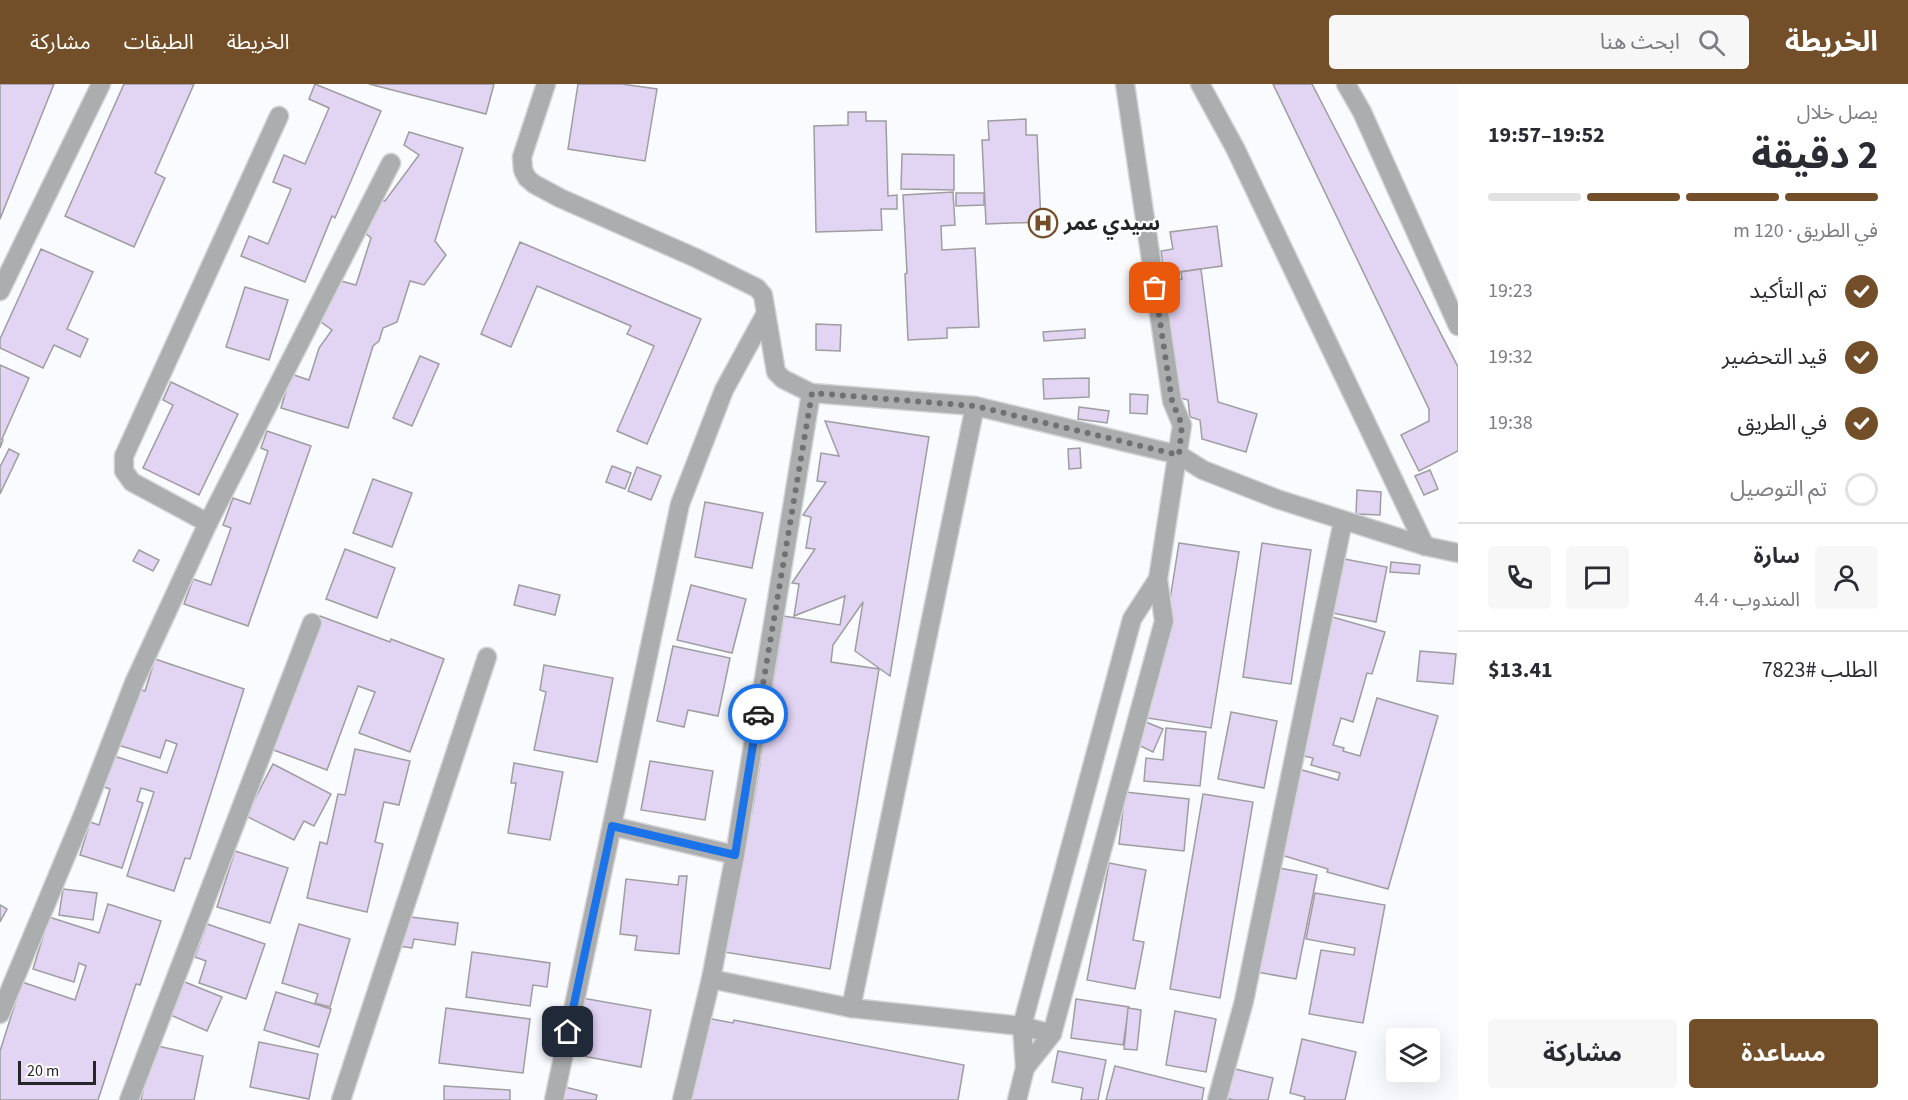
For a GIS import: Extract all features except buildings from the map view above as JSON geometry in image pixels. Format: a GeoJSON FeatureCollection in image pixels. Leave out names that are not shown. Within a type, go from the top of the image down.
{"type":"FeatureCollection","features":[{"type":"Feature","properties":{"kind":"street"},"geometry":{"type":"LineString","coordinates":[[0,291],[101,84]]}},
{"type":"Feature","properties":{"kind":"street"},"geometry":{"type":"LineString","coordinates":[[546,84],[522,157],[523,170],[527,178],[560,198],[696,258],[757,288],[763,295],[776,372],[783,379],[812,393],[975,406],[1179,455],[1203,470],[1242,486],[1342,521],[1425,546],[1458,553]]}},
{"type":"Feature","properties":{"kind":"street"},"geometry":{"type":"LineString","coordinates":[[1025,1068],[1052,1034],[1164,621],[1158,579],[1182,425],[1172,401],[1125,84]]}},
{"type":"Feature","properties":{"kind":"street"},"geometry":{"type":"LineString","coordinates":[[1200,84],[1235,148],[1425,546]]}},
{"type":"Feature","properties":{"kind":"street"},"geometry":{"type":"LineString","coordinates":[[1346,84],[1362,112],[1458,326]]}},
{"type":"Feature","properties":{"kind":"street"},"geometry":{"type":"LineString","coordinates":[[208,523],[132,482],[124,471],[124,456],[279,116]]}},
{"type":"Feature","properties":{"kind":"street"},"geometry":{"type":"LineString","coordinates":[[0,1014],[83,815],[134,683],[208,523],[391,163]]}},
{"type":"Feature","properties":{"kind":"street"},"geometry":{"type":"LineString","coordinates":[[554,1100],[680,504],[724,390],[766,313]]}},
{"type":"Feature","properties":{"kind":"street"},"geometry":{"type":"LineString","coordinates":[[682,1100],[711,980],[735,855],[812,393]]}},
{"type":"Feature","properties":{"kind":"street"},"geometry":{"type":"LineString","coordinates":[[851,1008],[975,406]]}},
{"type":"Feature","properties":{"kind":"street"},"geometry":{"type":"LineString","coordinates":[[1217,1100],[1244,1000],[1342,521]]}},
{"type":"Feature","properties":{"kind":"street"},"geometry":{"type":"LineString","coordinates":[[1017,1100],[1025,1068],[1022,1026],[1131,619],[1158,579]]}},
{"type":"Feature","properties":{"kind":"street"},"geometry":{"type":"LineString","coordinates":[[129,1100],[312,623]]}},
{"type":"Feature","properties":{"kind":"street"},"geometry":{"type":"LineString","coordinates":[[341,1100],[487,657]]}},
{"type":"Feature","properties":{"kind":"street"},"geometry":{"type":"LineString","coordinates":[[612,826],[735,855]]}},
{"type":"Feature","properties":{"kind":"street"},"geometry":{"type":"LineString","coordinates":[[711,980],[851,1008],[1022,1026],[1052,1034]]}},
{"type":"Feature","properties":{"kind":"way so far"},"geometry":{"type":"LineString","coordinates":[[758,714],[812,393],[975,406],[1179,455],[1182,425],[1172,401],[1155,288]]}},
{"type":"Feature","properties":{"kind":"place","name":"سيدي عمر"},"geometry":{"type":"Point","coordinates":[1043,223]}},
{"type":"Feature","properties":{"kind":"route"},"geometry":{"type":"LineString","coordinates":[[568,1032],[612,826],[735,855],[758,714]]}}]}
